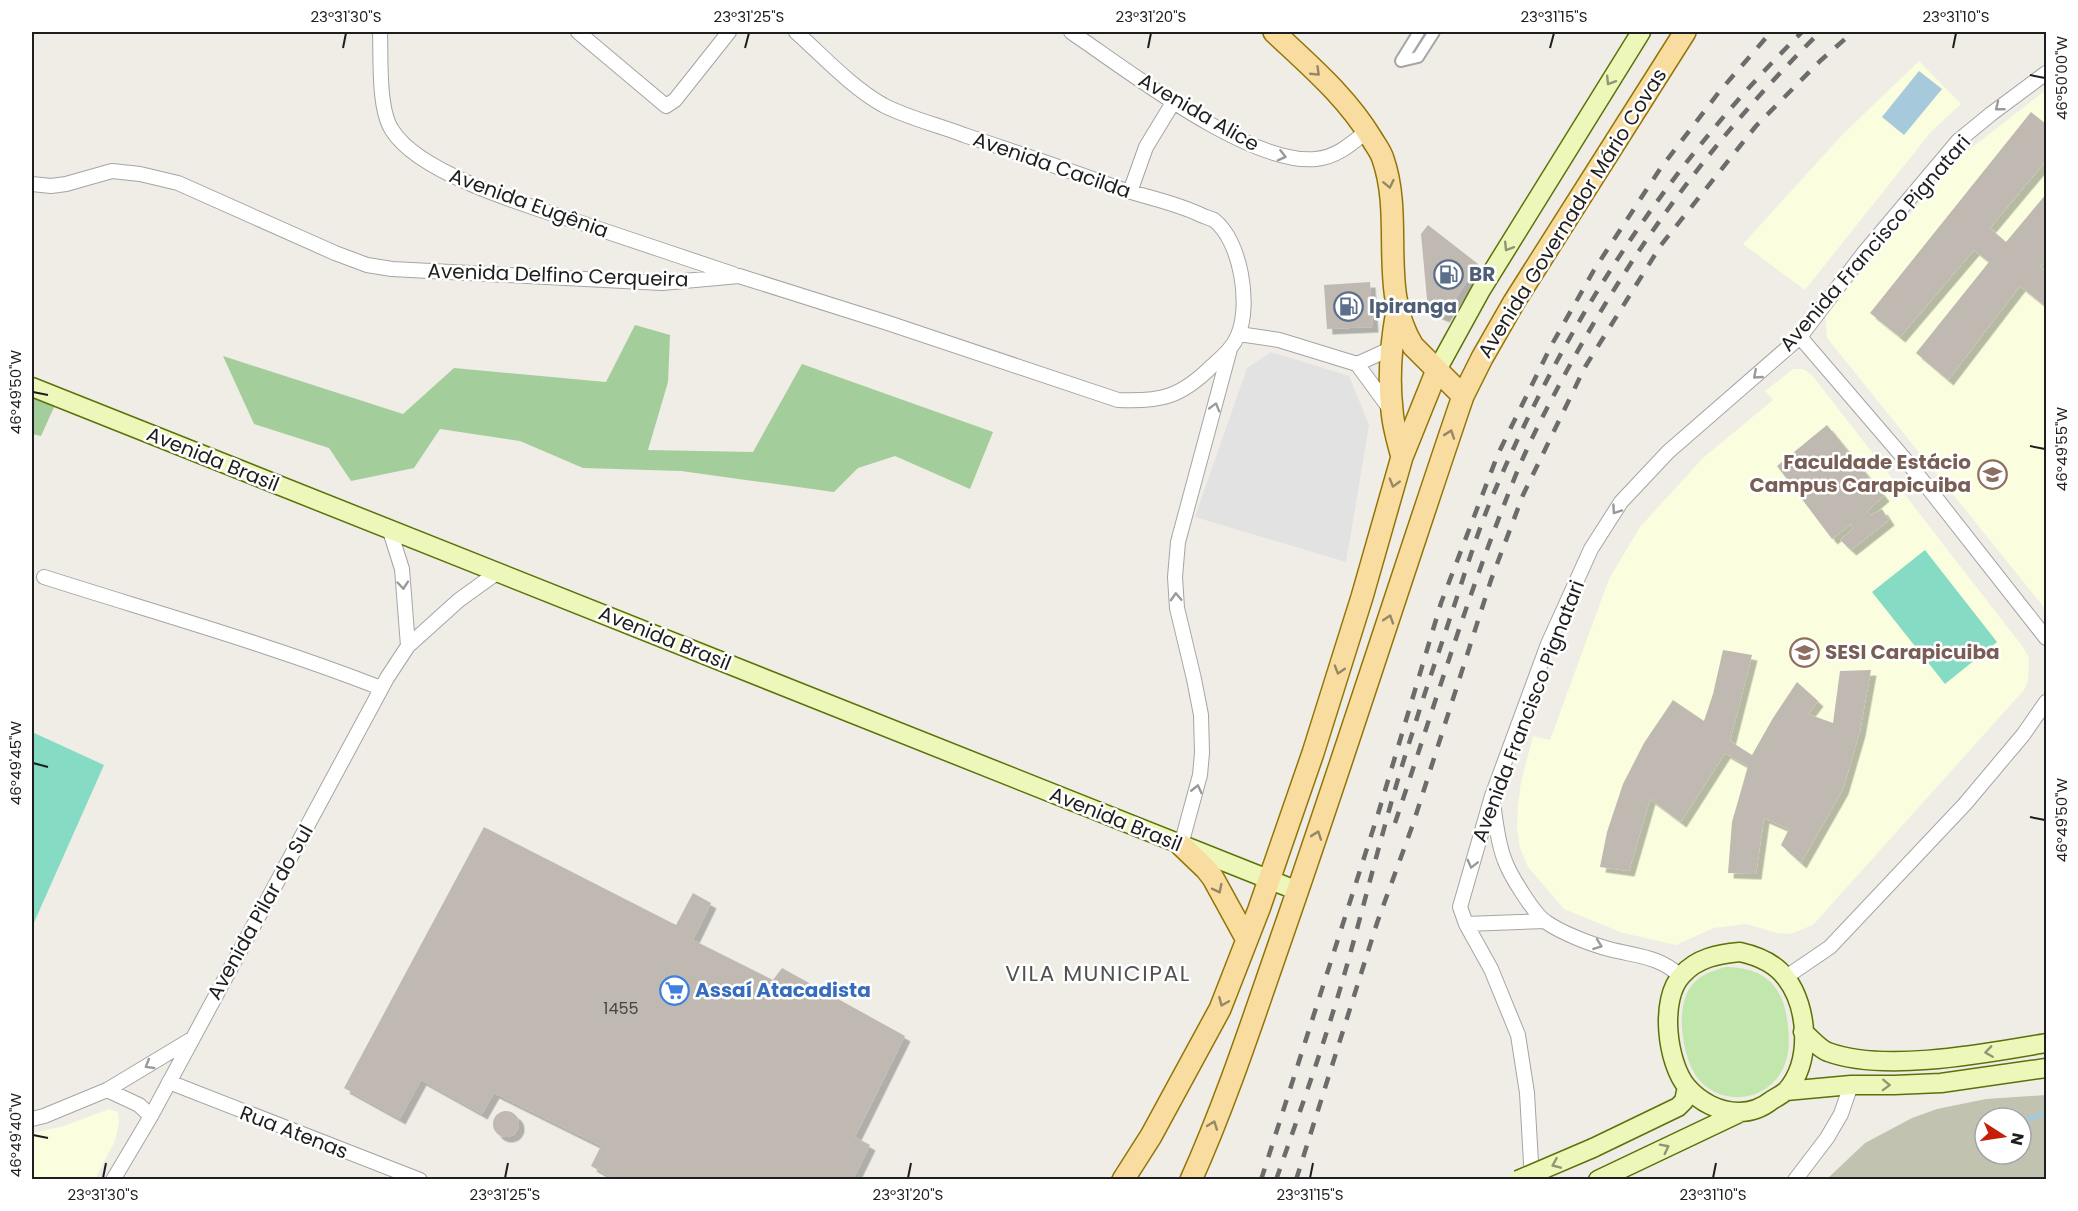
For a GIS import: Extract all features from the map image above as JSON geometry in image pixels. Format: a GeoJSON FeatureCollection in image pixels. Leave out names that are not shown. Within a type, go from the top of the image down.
{"type":"FeatureCollection","features":[{"type":"Feature","properties":{"kind":"main road"},"geometry":{"type":"LineString","coordinates":[[1274,32],[1344,100],[1383,158],[1392,200],[1397,310],[1390,349],[1392,412],[1402,457]]}},
{"type":"Feature","properties":{"kind":"main road","name":"Avenida Governador Mário Covas"},"geometry":{"type":"LineString","coordinates":[[1437,370],[1481,290],[1641,32]]}},
{"type":"Feature","properties":{"kind":"main road","name":"Avenida Governador Mário Covas"},"geometry":{"type":"LineString","coordinates":[[1191,1179],[1238,1060],[1298,891],[1463,396],[1514,302],[1685,32]]}},
{"type":"Feature","properties":{"kind":"main road"},"geometry":{"type":"LineString","coordinates":[[1397,310],[1413,346],[1463,396]]}},
{"type":"Feature","properties":{"kind":"main road"},"geometry":{"type":"LineString","coordinates":[[1123,1179],[1151,1136],[1221,1009],[1271,879],[1362,597],[1402,457],[1437,370]]}},
{"type":"Feature","properties":{"kind":"main road","name":"Avenida Brasil"},"geometry":{"type":"LineString","coordinates":[[32,387],[1298,891]]}},
{"type":"Feature","properties":{"kind":"main road"},"geometry":{"type":"LineString","coordinates":[[1181,845],[1200,862],[1213,878],[1247,940]]}},
{"type":"Feature","properties":{"kind":"main road"},"geometry":{"type":"LineString","coordinates":[[1786,1091],[1799,1068],[1804,1043],[1800,1006],[1786,977],[1774,966],[1757,956],[1740,952],[1705,958],[1680,976],[1672,992],[1667,1024],[1673,1056],[1687,1087],[1715,1108],[1741,1112],[1755,1111],[1786,1091],[1851,1084],[1941,1083],[2046,1068]]}},
{"type":"Feature","properties":{"kind":"main road"},"geometry":{"type":"LineString","coordinates":[[1803,1032],[1826,1052],[1865,1061],[1890,1062],[1941,1058],[2046,1043]]}},
{"type":"Feature","properties":{"kind":"main road"},"geometry":{"type":"LineString","coordinates":[[1518,1179],[1593,1148],[1678,1107],[1684,1101],[1687,1087]]}},
{"type":"Feature","properties":{"kind":"main road"},"geometry":{"type":"LineString","coordinates":[[1605,1176],[1741,1112]]}},
{"type":"Feature","properties":{"kind":"street","name":"Avenida Eugênia"},"geometry":{"type":"LineString","coordinates":[[380,32],[384,112],[391,129],[403,146],[417,156],[441,170],[482,188],[739,276]]}},
{"type":"Feature","properties":{"kind":"street"},"geometry":{"type":"LineString","coordinates":[[578,32],[666,106],[675,100],[729,32]]}},
{"type":"Feature","properties":{"kind":"street","name":"Avenida Cacilda"},"geometry":{"type":"LineString","coordinates":[[796,32],[861,91],[884,105],[1130,192],[1188,208],[1213,220],[1224,232],[1233,248],[1242,285],[1243,309],[1239,334]]}},
{"type":"Feature","properties":{"kind":"street","name":"Avenida Alice"},"geometry":{"type":"LineString","coordinates":[[1071,32],[1174,101],[1262,151],[1302,160],[1328,157],[1342,151],[1367,131]]}},
{"type":"Feature","properties":{"kind":"street"},"geometry":{"type":"LineString","coordinates":[[1419,32],[1401,62],[1418,57],[1434,32]]}},
{"type":"Feature","properties":{"kind":"street","name":"Avenida Francisco Pignatari"},"geometry":{"type":"LineString","coordinates":[[1466,924],[1460,908],[1492,796],[1548,644],[1591,549],[1621,502],[1668,452],[1800,337],[1863,254],[1958,141],[2046,73]]}},
{"type":"Feature","properties":{"kind":"street"},"geometry":{"type":"LineString","coordinates":[[1130,192],[1146,147],[1174,101]]}},
{"type":"Feature","properties":{"kind":"street","name":"Avenida Delfino Cerqueira"},"geometry":{"type":"LineString","coordinates":[[32,184],[51,186],[66,184],[112,171],[140,174],[178,183],[345,257],[367,265],[392,269],[662,283],[739,276],[1118,400],[1147,401],[1167,398],[1184,390],[1199,380],[1230,348],[1239,334]]}},
{"type":"Feature","properties":{"kind":"street"},"geometry":{"type":"LineString","coordinates":[[1239,334],[1279,340],[1357,364],[1392,412]]}},
{"type":"Feature","properties":{"kind":"street"},"geometry":{"type":"LineString","coordinates":[[1800,337],[1914,470],[2046,638]]}},
{"type":"Feature","properties":{"kind":"street"},"geometry":{"type":"LineString","coordinates":[[1181,845],[1200,775],[1202,753],[1201,715],[1177,608],[1175,577],[1178,542],[1230,348]]}},
{"type":"Feature","properties":{"kind":"street"},"geometry":{"type":"LineString","coordinates":[[1357,364],[1390,349]]}},
{"type":"Feature","properties":{"kind":"street"},"geometry":{"type":"LineString","coordinates":[[389,528],[402,569],[408,646]]}},
{"type":"Feature","properties":{"kind":"street","name":"Avenida Pilar do Sul"},"geometry":{"type":"LineString","coordinates":[[113,1179],[151,1116],[381,688],[408,646],[459,600],[498,572]]}},
{"type":"Feature","properties":{"kind":"street"},"geometry":{"type":"LineString","coordinates":[[45,577],[228,633],[312,661],[381,688]]}},
{"type":"Feature","properties":{"kind":"street"},"geometry":{"type":"LineString","coordinates":[[1786,977],[1830,947],[1965,804],[2023,735],[2046,702]]}},
{"type":"Feature","properties":{"kind":"street"},"geometry":{"type":"LineString","coordinates":[[1492,796],[1505,861],[1518,885],[1545,921],[1608,949],[1656,959],[1672,968],[1680,976]]}},
{"type":"Feature","properties":{"kind":"street"},"geometry":{"type":"LineString","coordinates":[[1532,1179],[1527,1093],[1518,1035],[1491,969],[1466,924],[1545,921]]}},
{"type":"Feature","properties":{"kind":"street"},"geometry":{"type":"LineString","coordinates":[[32,1119],[107,1090],[190,1040]]}},
{"type":"Feature","properties":{"kind":"street","name":"Rua Atenas"},"geometry":{"type":"LineString","coordinates":[[169,1082],[420,1179]]}},
{"type":"Feature","properties":{"kind":"street"},"geometry":{"type":"LineString","coordinates":[[1796,1179],[1827,1138],[1841,1114],[1851,1084]]}},
{"type":"Feature","properties":{"kind":"street"},"geometry":{"type":"LineString","coordinates":[[107,1090],[139,1105],[151,1116]]}},
{"type":"Feature","properties":{"kind":"shaded area"},"geometry":{"type":"Polygon","coordinates":[[[1919,61],[1961,104],[1930,133],[1805,290],[1743,244],[1842,135],[1919,61]]]}},
{"type":"Feature","properties":{"kind":"shaded area","name":"Faculdade Estácio Campus Carapicuiba"},"geometry":{"type":"Polygon","coordinates":[[[2046,90],[2046,610],[1827,338],[1825,315],[1957,159],[2046,90]]]}},
{"type":"Feature","properties":{"kind":"shaded area"},"geometry":{"type":"Polygon","coordinates":[[[1271,352],[1349,376],[1369,425],[1346,562],[1195,517],[1247,368],[1271,352]]]}},
{"type":"Feature","properties":{"kind":"shaded area","name":"SESI Carapicuiba"},"geometry":{"type":"Polygon","coordinates":[[[1793,369],[1803,369],[1812,375],[2023,647],[2029,658],[2028,681],[2024,690],[1813,925],[1790,934],[1777,933],[1746,924],[1714,928],[1676,945],[1623,933],[1564,909],[1528,867],[1520,848],[1517,827],[1521,782],[1533,736],[1550,740],[1609,579],[1640,527],[1703,458],[1773,400],[1765,391],[1793,369]]]}},
{"type":"Feature","properties":{"kind":"shaded area"},"geometry":{"type":"Polygon","coordinates":[[[2046,1095],[2046,1179],[1827,1179],[1865,1143],[1912,1118],[1937,1109],[1986,1099],[2046,1095]]]}},
{"type":"Feature","properties":{"kind":"shaded area"},"geometry":{"type":"Polygon","coordinates":[[[109,1109],[118,1112],[119,1123],[115,1141],[95,1179],[32,1179],[32,1133],[64,1126],[109,1109]]]}},
{"type":"Feature","properties":{"kind":"green space"},"geometry":{"type":"Polygon","coordinates":[[[635,325],[670,335],[668,382],[648,450],[753,452],[802,364],[993,432],[970,489],[895,456],[858,468],[834,492],[681,471],[583,468],[520,441],[440,429],[414,468],[351,481],[329,448],[254,424],[223,356],[403,414],[454,368],[606,382],[635,325]]]}},
{"type":"Feature","properties":{"kind":"green space"},"geometry":{"type":"Polygon","coordinates":[[[32,395],[55,405],[41,436],[32,434],[32,395]]]}},
{"type":"Feature","properties":{"kind":"green space"},"geometry":{"type":"Polygon","coordinates":[[[1925,550],[1997,642],[1945,684],[1872,592],[1925,550]]]}},
{"type":"Feature","properties":{"kind":"green space"},"geometry":{"type":"Polygon","coordinates":[[[32,732],[104,765],[32,927],[32,732]]]}},
{"type":"Feature","properties":{"kind":"green space"},"geometry":{"type":"Polygon","coordinates":[[[1725,967],[1749,970],[1768,979],[1780,996],[1788,1028],[1789,1047],[1781,1072],[1769,1086],[1760,1092],[1741,1097],[1721,1094],[1703,1084],[1691,1067],[1682,1030],[1683,1004],[1693,984],[1703,975],[1725,967]]]}},
{"type":"Feature","properties":{"kind":"water"},"geometry":{"type":"Polygon","coordinates":[[[1919,71],[1942,89],[1904,135],[1882,117],[1919,71]]]}},
{"type":"Feature","properties":{"kind":"building"},"geometry":{"type":"Polygon","coordinates":[[[2031,112],[2046,124],[2046,161],[1990,228],[2006,242],[2046,194],[2046,259],[2040,267],[2046,272],[2046,307],[2020,286],[1948,380],[1916,353],[1989,262],[1974,250],[1900,337],[1870,313],[2031,112]]]}},
{"type":"Feature","properties":{"kind":"building","name":"BR"},"geometry":{"type":"Polygon","coordinates":[[[1428,225],[1478,264],[1444,317],[1428,310],[1421,234],[1428,225]]]}},
{"type":"Feature","properties":{"kind":"building","name":"Ipiranga"},"geometry":{"type":"Polygon","coordinates":[[[1370,282],[1373,327],[1327,329],[1324,285],[1370,282]]]}},
{"type":"Feature","properties":{"kind":"building"},"geometry":{"type":"Polygon","coordinates":[[[1827,425],[1884,496],[1867,511],[1871,515],[1882,509],[1889,520],[1851,550],[1840,540],[1853,529],[1851,524],[1832,539],[1777,466],[1827,425]]]}},
{"type":"Feature","properties":{"kind":"building"},"geometry":{"type":"Polygon","coordinates":[[[1723,650],[1752,655],[1730,741],[1752,755],[1797,682],[1818,701],[1808,714],[1833,723],[1840,671],[1871,670],[1860,731],[1843,789],[1801,863],[1781,845],[1789,829],[1764,818],[1756,874],[1728,873],[1732,822],[1748,766],[1725,753],[1681,822],[1650,799],[1629,871],[1600,867],[1607,832],[1623,784],[1644,743],[1673,700],[1704,721],[1723,650]]]}},
{"type":"Feature","properties":{"kind":"building"},"geometry":{"type":"Polygon","coordinates":[[[484,827],[676,925],[693,893],[711,903],[693,940],[773,980],[782,968],[905,1036],[855,1137],[870,1145],[853,1180],[616,1180],[591,1166],[601,1146],[494,1093],[482,1114],[421,1080],[400,1119],[344,1088],[484,827]]]}},
{"type":"Feature","properties":{"kind":"building"},"geometry":{"type":"Polygon","coordinates":[[[506,1111],[515,1115],[519,1124],[515,1133],[506,1137],[497,1133],[493,1124],[497,1115],[506,1111]]]}},
{"type":"Feature","properties":{"kind":"waterway"},"geometry":{"type":"LineString","coordinates":[[2033,1118],[2046,1113]]}},
{"type":"Feature","properties":{"kind":"railway"},"geometry":{"type":"LineString","coordinates":[[1261,1180],[1378,814],[1441,603],[1498,454],[1551,346],[1594,270],[1660,169],[1719,92],[1771,32]]}},
{"type":"Feature","properties":{"kind":"railway"},"geometry":{"type":"LineString","coordinates":[[1276,1180],[1337,998],[1426,690],[1483,521],[1524,425],[1590,303],[1627,245],[1709,134],[1802,32]]}},
{"type":"Feature","properties":{"kind":"railway"},"geometry":{"type":"LineString","coordinates":[[1395,823],[1466,609],[1497,524],[1526,452],[1563,378],[1625,273],[1684,188],[1748,108],[1820,32]]}},
{"type":"Feature","properties":{"kind":"railway"},"geometry":{"type":"LineString","coordinates":[[1296,1180],[1377,923],[1413,824],[1491,580],[1523,495],[1585,367],[1661,245],[1756,126],[1820,61],[1853,32]]}},
{"type":"Feature","properties":{"kind":"place","name":"BR"},"geometry":{"type":"Point","coordinates":[1448,274]}},
{"type":"Feature","properties":{"kind":"place","name":"Ipiranga"},"geometry":{"type":"Point","coordinates":[1348,306]}},
{"type":"Feature","properties":{"kind":"place","name":"Faculdade Estácio Campus Carapicuiba"},"geometry":{"type":"Point","coordinates":[1992,474]}},
{"type":"Feature","properties":{"kind":"place","name":"SESI Carapicuiba"},"geometry":{"type":"Point","coordinates":[1804,652]}},
{"type":"Feature","properties":{"kind":"place","name":"Assaí Atacadista"},"geometry":{"type":"Point","coordinates":[674,990]}},
{"type":"Feature","properties":{"kind":"district","name":"VILA MUNICIPAL"},"geometry":{"type":"Point","coordinates":[1098,973]}}]}
